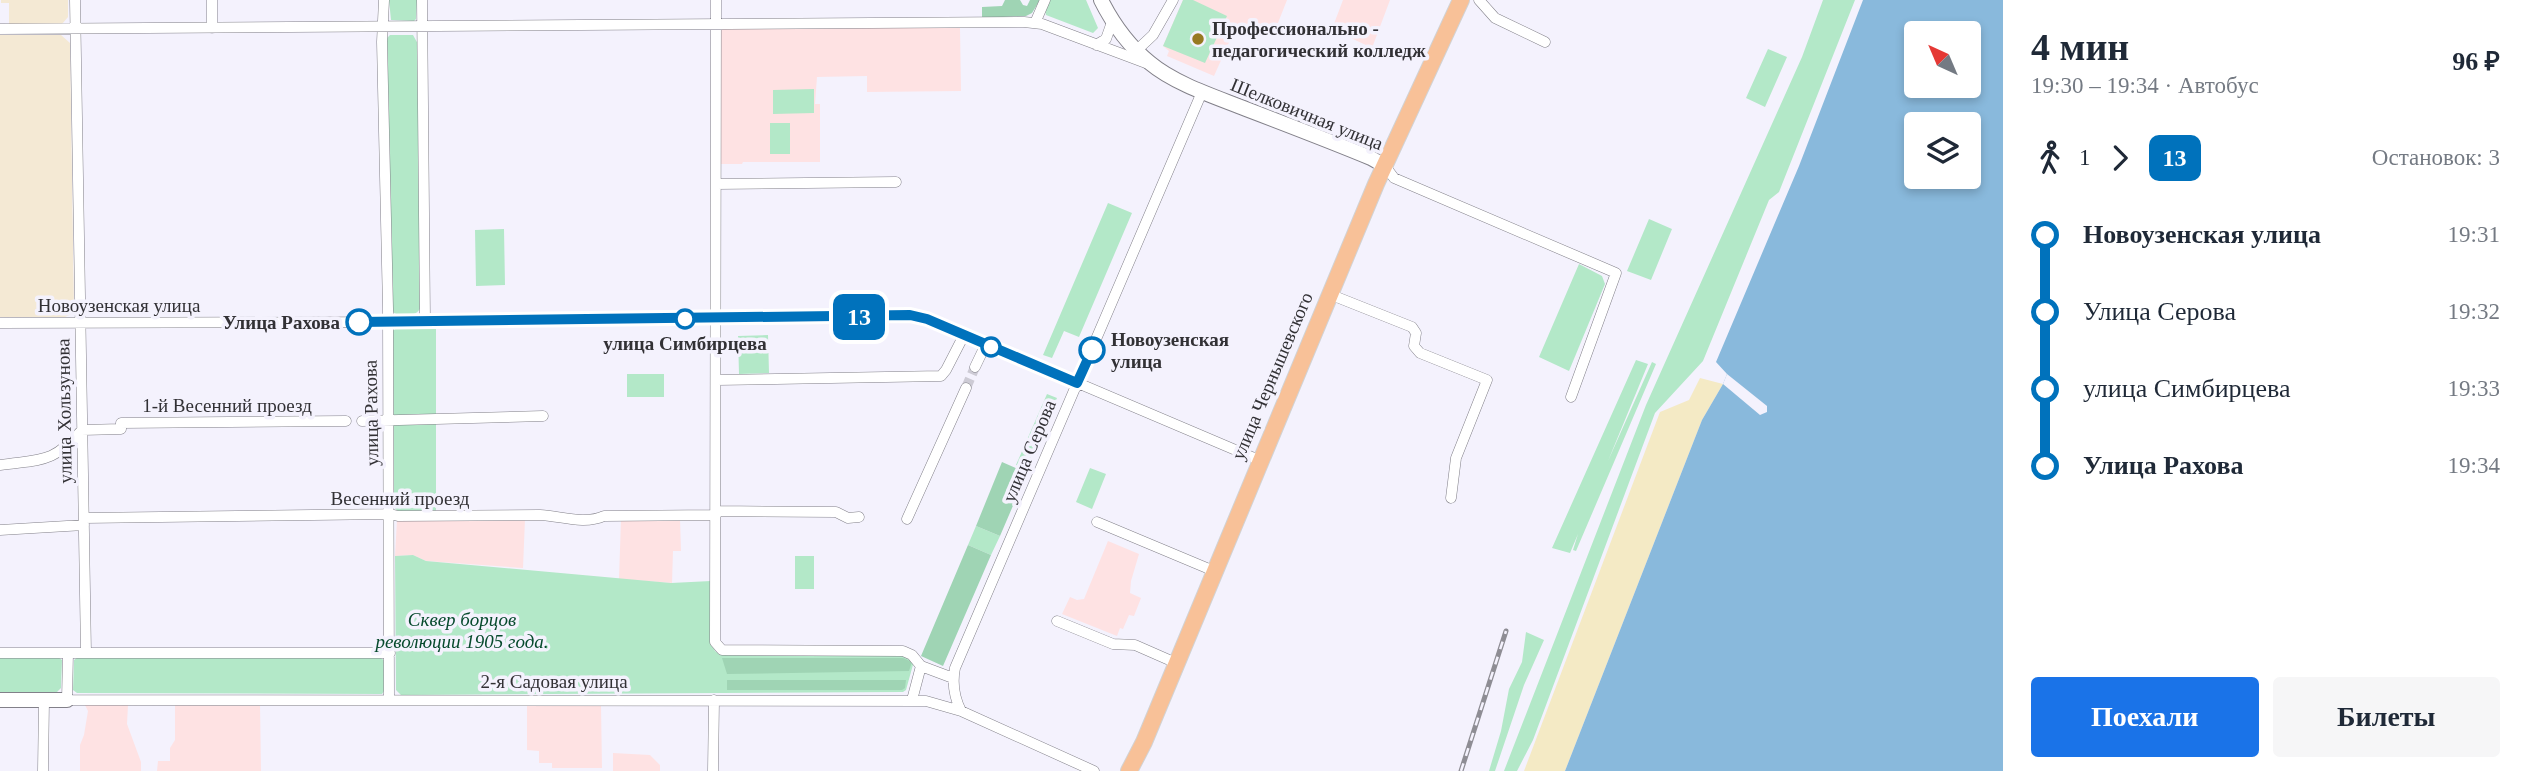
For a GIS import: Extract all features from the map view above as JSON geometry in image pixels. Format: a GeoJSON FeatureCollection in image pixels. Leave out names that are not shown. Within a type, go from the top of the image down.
{"type":"FeatureCollection","features":[{"type":"Feature","properties":{"kind":"main road","name":"улица Чернышевского"},"geometry":{"type":"LineString","coordinates":[[1134,769],[1329,294],[1461,0]]}},
{"type":"Feature","properties":{"kind":"street","name":"улица Хользунова"},"geometry":{"type":"LineString","coordinates":[[75,0],[86,653]]}},
{"type":"Feature","properties":{"kind":"street"},"geometry":{"type":"LineString","coordinates":[[212,0],[212,28]]}},
{"type":"Feature","properties":{"kind":"street","name":"улица Рахова"},"geometry":{"type":"LineString","coordinates":[[384,0],[390,514],[389,700]]}},
{"type":"Feature","properties":{"kind":"street"},"geometry":{"type":"LineString","coordinates":[[422,0],[425,320]]}},
{"type":"Feature","properties":{"kind":"street"},"geometry":{"type":"LineString","coordinates":[[716,0],[715,642],[722,650],[903,651],[912,655],[921,666],[953,678],[956,701],[961,711]]}},
{"type":"Feature","properties":{"kind":"street"},"geometry":{"type":"LineString","coordinates":[[1035,23],[1045,0]]}},
{"type":"Feature","properties":{"kind":"street"},"geometry":{"type":"LineString","coordinates":[[1101,0],[1112,22],[1150,64]]}},
{"type":"Feature","properties":{"kind":"street"},"geometry":{"type":"LineString","coordinates":[[1137,50],[1153,35],[1173,0]]}},
{"type":"Feature","properties":{"kind":"street"},"geometry":{"type":"LineString","coordinates":[[1479,0],[1495,18],[1545,41]]}},
{"type":"Feature","properties":{"kind":"street"},"geometry":{"type":"LineString","coordinates":[[1096,45],[1106,39],[1112,22]]}},
{"type":"Feature","properties":{"kind":"street","name":"Шелковичная улица"},"geometry":{"type":"LineString","coordinates":[[0,29],[1035,23],[1150,64],[1202,92],[1371,158],[1385,166],[1394,178],[1616,273],[1571,397]]}},
{"type":"Feature","properties":{"kind":"street","name":"улица Серова"},"geometry":{"type":"LineString","coordinates":[[953,678],[1202,92]]}},
{"type":"Feature","properties":{"kind":"street"},"geometry":{"type":"LineString","coordinates":[[716,184],[896,182]]}},
{"type":"Feature","properties":{"kind":"street"},"geometry":{"type":"LineString","coordinates":[[1329,294],[1412,327],[1416,333],[1415,346],[1420,353],[1487,380],[1456,458],[1451,498]]}},
{"type":"Feature","properties":{"kind":"street","name":"Новоузенская улица"},"geometry":{"type":"LineString","coordinates":[[0,323],[387,322],[910,315],[927,319],[1259,460]]}},
{"type":"Feature","properties":{"kind":"street"},"geometry":{"type":"LineString","coordinates":[[717,380],[941,376],[964,335]]}},
{"type":"Feature","properties":{"kind":"street"},"geometry":{"type":"LineString","coordinates":[[975,367],[986,344]]}},
{"type":"Feature","properties":{"kind":"street"},"geometry":{"type":"LineString","coordinates":[[908,519],[966,388]]}},
{"type":"Feature","properties":{"kind":"street"},"geometry":{"type":"LineString","coordinates":[[362,421],[543,416]]}},
{"type":"Feature","properties":{"kind":"street","name":"1-й Весенний проезд"},"geometry":{"type":"LineString","coordinates":[[82,430],[121,429],[121,423],[346,421]]}},
{"type":"Feature","properties":{"kind":"street"},"geometry":{"type":"LineString","coordinates":[[0,465],[47,459],[64,450],[82,430]]}},
{"type":"Feature","properties":{"kind":"street","name":"Весенний проезд"},"geometry":{"type":"LineString","coordinates":[[0,530],[84,521],[390,514],[596,519],[604,516],[835,512],[848,518],[859,517]]}},
{"type":"Feature","properties":{"kind":"street"},"geometry":{"type":"LineString","coordinates":[[1097,522],[1214,571]]}},
{"type":"Feature","properties":{"kind":"street"},"geometry":{"type":"LineString","coordinates":[[1057,621],[1113,644],[1135,645],[1176,663]]}},
{"type":"Feature","properties":{"kind":"street"},"geometry":{"type":"LineString","coordinates":[[0,653],[390,653]]}},
{"type":"Feature","properties":{"kind":"street"},"geometry":{"type":"LineString","coordinates":[[67,700],[68,653]]}},
{"type":"Feature","properties":{"kind":"street"},"geometry":{"type":"LineString","coordinates":[[912,700],[921,666]]}},
{"type":"Feature","properties":{"kind":"street","name":"2-я Садовая улица"},"geometry":{"type":"LineString","coordinates":[[0,699],[912,700],[961,711],[1094,771]]}},
{"type":"Feature","properties":{"kind":"street"},"geometry":{"type":"LineString","coordinates":[[43,771],[44,700]]}},
{"type":"Feature","properties":{"kind":"street"},"geometry":{"type":"LineString","coordinates":[[713,771],[714,700]]}},
{"type":"Feature","properties":{"kind":"shaded area"},"geometry":{"type":"Polygon","coordinates":[[[1,0],[68,0],[68,17],[62,24],[9,25],[9,3],[1,3],[1,0]]]}},
{"type":"Feature","properties":{"kind":"shaded area","name":"Профессионально - педагогический колледж"},"geometry":{"type":"Polygon","coordinates":[[[1183,0],[1287,0],[1274,33],[1256,25],[1252,33],[1235,29],[1214,76],[1167,56],[1169,51],[1163,46],[1183,0]]]}},
{"type":"Feature","properties":{"kind":"shaded area"},"geometry":{"type":"Polygon","coordinates":[[[1343,0],[1390,0],[1372,48],[1332,29],[1343,0]]]}},
{"type":"Feature","properties":{"kind":"shaded area"},"geometry":{"type":"Polygon","coordinates":[[[960,28],[961,91],[867,92],[867,76],[817,77],[815,104],[820,104],[820,162],[721,164],[719,36],[721,30],[960,28]]]}},
{"type":"Feature","properties":{"kind":"shaded area"},"geometry":{"type":"Polygon","coordinates":[[[0,35],[61,35],[70,43],[74,307],[71,314],[65,317],[0,317],[0,35]]]}},
{"type":"Feature","properties":{"kind":"shaded area"},"geometry":{"type":"Polygon","coordinates":[[[525,519],[523,568],[426,561],[413,555],[395,556],[397,520],[525,519]]]}},
{"type":"Feature","properties":{"kind":"shaded area"},"geometry":{"type":"Polygon","coordinates":[[[621,519],[680,519],[681,551],[673,551],[672,583],[619,579],[621,519]]]}},
{"type":"Feature","properties":{"kind":"shaded area"},"geometry":{"type":"Polygon","coordinates":[[[1108,541],[1139,554],[1130,593],[1141,598],[1134,616],[1129,615],[1117,636],[1062,614],[1070,597],[1084,599],[1108,541]]]}},
{"type":"Feature","properties":{"kind":"shaded area"},"geometry":{"type":"Polygon","coordinates":[[[175,704],[260,704],[261,771],[157,771],[158,761],[170,761],[170,748],[175,740],[175,704]]]}},
{"type":"Feature","properties":{"kind":"shaded area"},"geometry":{"type":"Polygon","coordinates":[[[85,705],[128,705],[127,724],[141,762],[141,771],[80,771],[80,745],[88,711],[85,705]]]}},
{"type":"Feature","properties":{"kind":"shaded area"},"geometry":{"type":"Polygon","coordinates":[[[527,706],[601,706],[602,768],[552,768],[552,763],[539,763],[539,751],[527,750],[527,706]]]}},
{"type":"Feature","properties":{"kind":"shaded area"},"geometry":{"type":"Polygon","coordinates":[[[613,753],[650,755],[660,765],[660,771],[613,771],[613,753]]]}},
{"type":"Feature","properties":{"kind":"green space"},"geometry":{"type":"Polygon","coordinates":[[[389,0],[417,0],[416,19],[391,20],[389,0]]]}},
{"type":"Feature","properties":{"kind":"green space"},"geometry":{"type":"Polygon","coordinates":[[[1005,0],[1020,0],[1027,6],[1030,0],[1040,0],[1032,13],[1026,16],[982,18],[982,7],[1002,6],[1005,0]]]}},
{"type":"Feature","properties":{"kind":"green space"},"geometry":{"type":"Polygon","coordinates":[[[1050,0],[1086,0],[1098,28],[1093,33],[1046,15],[1050,0]]]}},
{"type":"Feature","properties":{"kind":"green space"},"geometry":{"type":"Polygon","coordinates":[[[1183,0],[1193,0],[1227,16],[1205,63],[1163,46],[1183,0]]]}},
{"type":"Feature","properties":{"kind":"green space"},"geometry":{"type":"Polygon","coordinates":[[[1823,0],[1855,0],[1779,192],[1769,200],[1703,361],[1655,413],[1533,740],[1517,771],[1504,771],[1646,405],[1802,57],[1823,0]]]}},
{"type":"Feature","properties":{"kind":"green space"},"geometry":{"type":"Polygon","coordinates":[[[390,35],[413,35],[418,44],[421,306],[414,314],[406,316],[394,313],[392,309],[387,38],[390,35]]]}},
{"type":"Feature","properties":{"kind":"green space"},"geometry":{"type":"Polygon","coordinates":[[[1768,49],[1787,57],[1765,107],[1746,98],[1768,49]]]}},
{"type":"Feature","properties":{"kind":"green space"},"geometry":{"type":"Polygon","coordinates":[[[814,89],[814,113],[773,114],[773,90],[814,89]]]}},
{"type":"Feature","properties":{"kind":"green space"},"geometry":{"type":"Polygon","coordinates":[[[770,123],[790,123],[790,154],[770,154],[770,123]]]}},
{"type":"Feature","properties":{"kind":"green space"},"geometry":{"type":"Polygon","coordinates":[[[1108,203],[1132,213],[1079,337],[1064,331],[1052,358],[1043,355],[1108,203]]]}},
{"type":"Feature","properties":{"kind":"green space"},"geometry":{"type":"Polygon","coordinates":[[[1649,219],[1672,229],[1651,280],[1627,271],[1649,219]]]}},
{"type":"Feature","properties":{"kind":"green space"},"geometry":{"type":"Polygon","coordinates":[[[504,229],[505,285],[476,286],[475,230],[504,229]]]}},
{"type":"Feature","properties":{"kind":"green space"},"geometry":{"type":"Polygon","coordinates":[[[1579,264],[1602,276],[1605,284],[1569,371],[1539,357],[1579,264]]]}},
{"type":"Feature","properties":{"kind":"green space"},"geometry":{"type":"Polygon","coordinates":[[[436,327],[436,512],[399,513],[393,506],[392,331],[397,328],[436,327]]]}},
{"type":"Feature","properties":{"kind":"green space"},"geometry":{"type":"Polygon","coordinates":[[[768,335],[769,373],[739,374],[738,336],[768,335]]]}},
{"type":"Feature","properties":{"kind":"green space"},"geometry":{"type":"Polygon","coordinates":[[[1636,360],[1648,364],[1608,461],[1652,362],[1656,364],[1576,551],[1573,550],[1578,534],[1570,553],[1552,548],[1636,360]]]}},
{"type":"Feature","properties":{"kind":"green space"},"geometry":{"type":"Polygon","coordinates":[[[627,374],[664,374],[664,397],[627,397],[627,374]]]}},
{"type":"Feature","properties":{"kind":"green space"},"geometry":{"type":"Polygon","coordinates":[[[1047,394],[1057,398],[1026,469],[1016,465],[1047,394]]]}},
{"type":"Feature","properties":{"kind":"green space"},"geometry":{"type":"Polygon","coordinates":[[[1002,462],[1027,473],[1000,536],[976,526],[1002,462]]]}},
{"type":"Feature","properties":{"kind":"green space"},"geometry":{"type":"Polygon","coordinates":[[[1090,468],[1106,474],[1092,509],[1076,502],[1090,468]]]}},
{"type":"Feature","properties":{"kind":"green space"},"geometry":{"type":"Polygon","coordinates":[[[976,526],[1000,536],[991,555],[968,545],[976,526]]]}},
{"type":"Feature","properties":{"kind":"green space"},"geometry":{"type":"Polygon","coordinates":[[[968,545],[991,555],[943,666],[921,656],[968,545]]]}},
{"type":"Feature","properties":{"kind":"green space","name":"Сквер борцов революции 1905 года."},"geometry":{"type":"Polygon","coordinates":[[[413,555],[426,561],[671,583],[711,581],[711,643],[721,655],[903,656],[914,661],[906,690],[903,692],[401,695],[396,690],[395,556],[413,555]]]}},
{"type":"Feature","properties":{"kind":"green space"},"geometry":{"type":"Polygon","coordinates":[[[795,556],[814,556],[814,589],[795,589],[795,556]]]}},
{"type":"Feature","properties":{"kind":"green space"},"geometry":{"type":"Polygon","coordinates":[[[1526,632],[1544,640],[1524,685],[1495,771],[1489,771],[1501,731],[1509,689],[1522,662],[1526,632]]]}},
{"type":"Feature","properties":{"kind":"green space"},"geometry":{"type":"Polygon","coordinates":[[[0,657],[58,657],[62,660],[61,688],[57,692],[0,692],[0,657]]]}},
{"type":"Feature","properties":{"kind":"green space"},"geometry":{"type":"Polygon","coordinates":[[[78,657],[381,658],[385,661],[385,690],[382,694],[77,693],[73,690],[74,660],[78,657]]]}},
{"type":"Feature","properties":{"kind":"green space"},"geometry":{"type":"Polygon","coordinates":[[[722,658],[903,658],[912,662],[909,671],[727,674],[722,658]]]}},
{"type":"Feature","properties":{"kind":"green space"},"geometry":{"type":"Polygon","coordinates":[[[727,680],[906,680],[902,690],[727,690],[727,680]]]}},
{"type":"Feature","properties":{"kind":"sand"},"geometry":{"type":"Polygon","coordinates":[[[1700,378],[1723,384],[1702,420],[1565,771],[1524,771],[1660,412],[1689,400],[1700,378]]]}},
{"type":"Feature","properties":{"kind":"water"},"geometry":{"type":"Polygon","coordinates":[[[1863,0],[2003,0],[2003,771],[1565,771],[1702,420],[1727,374],[1716,362],[1799,166],[1863,0]]]}},
{"type":"Feature","properties":{"kind":"pier"},"geometry":{"type":"Polygon","coordinates":[[[1727,374],[1767,406],[1767,412],[1760,415],[1723,384],[1727,374]]]}},
{"type":"Feature","properties":{"kind":"tunnel"},"geometry":{"type":"LineString","coordinates":[[966,388],[975,367]]}},
{"type":"Feature","properties":{"kind":"railway"},"geometry":{"type":"LineString","coordinates":[[1461,771],[1506,631]]}},
{"type":"Feature","properties":{"kind":"bus line","name":"13"},"geometry":{"type":"LineString","coordinates":[[359,322],[910,315],[927,319],[1077,383],[1092,350]]}},
{"type":"Feature","properties":{"kind":"place","name":"Профессионально - педагогический колледж"},"geometry":{"type":"Point","coordinates":[1198,39]}},
{"type":"Feature","properties":{"kind":"place","name":"улица Симбирцева"},"geometry":{"type":"Point","coordinates":[685,319]}},
{"type":"Feature","properties":{"kind":"place","name":"Улица Рахова"},"geometry":{"type":"Point","coordinates":[359,322]}},
{"type":"Feature","properties":{"kind":"place","name":"Новоузенская улица"},"geometry":{"type":"Point","coordinates":[1092,350]}}]}
